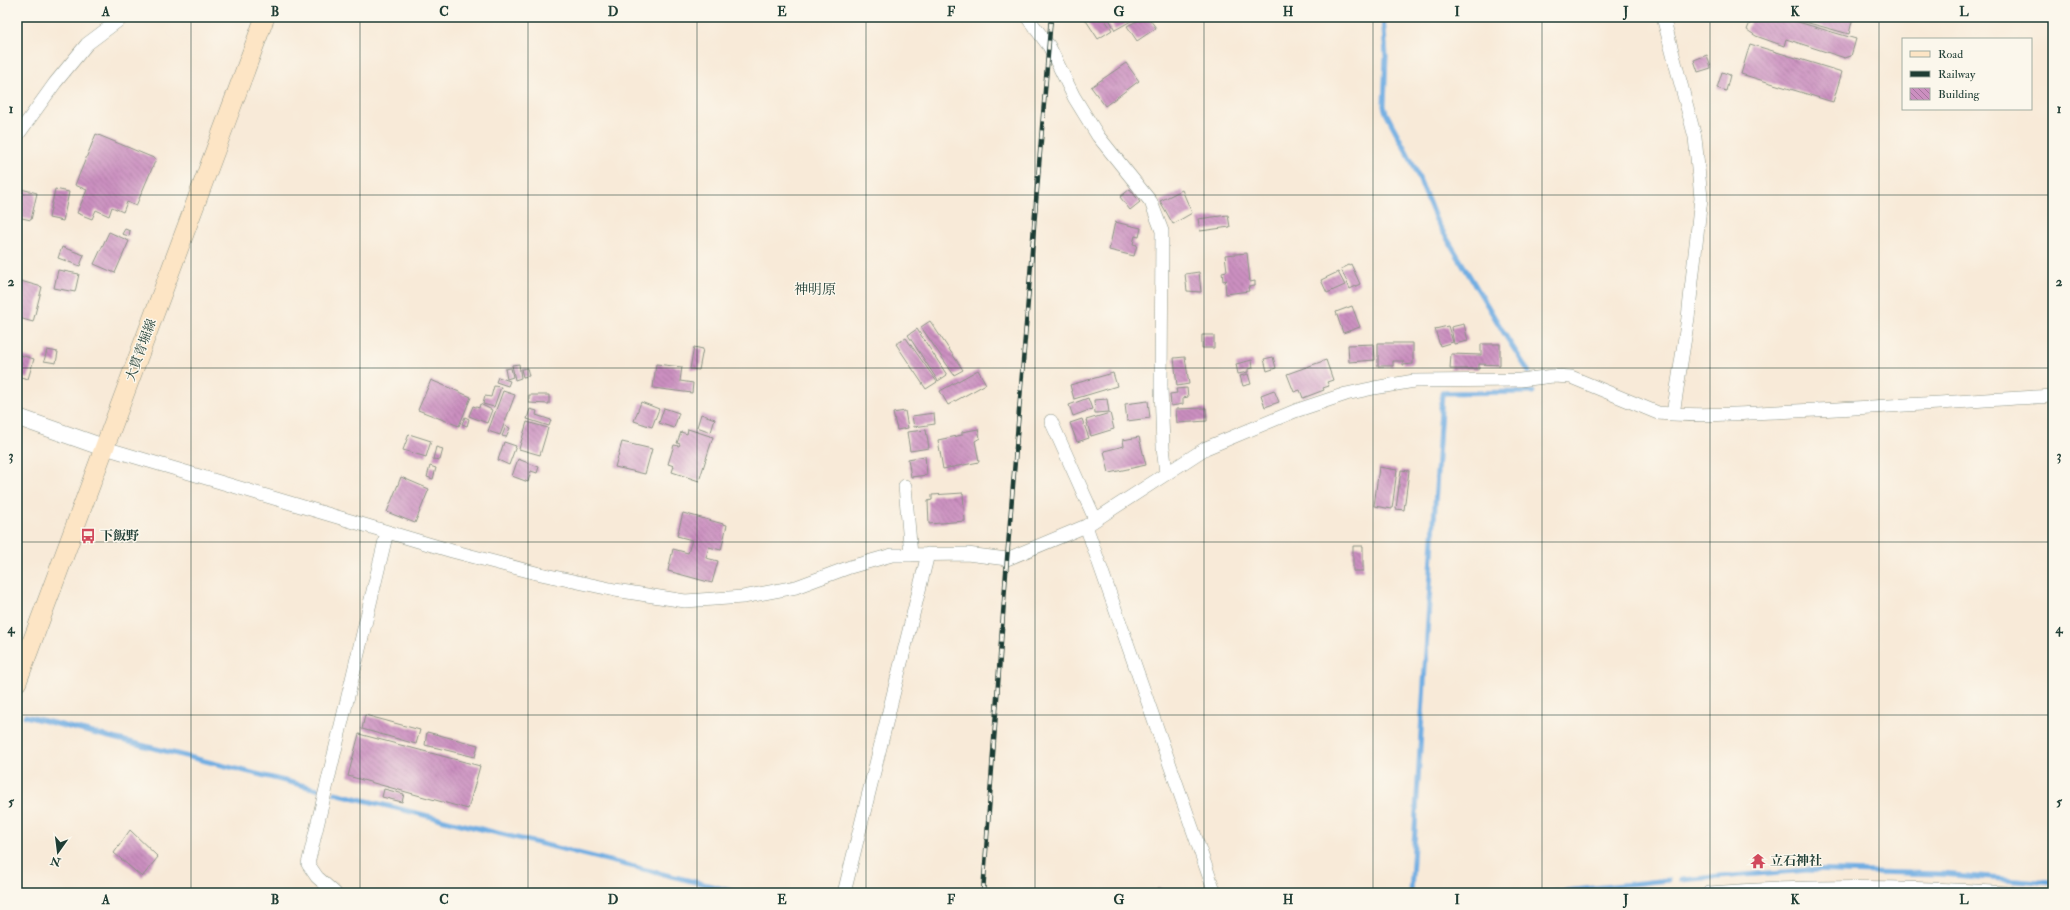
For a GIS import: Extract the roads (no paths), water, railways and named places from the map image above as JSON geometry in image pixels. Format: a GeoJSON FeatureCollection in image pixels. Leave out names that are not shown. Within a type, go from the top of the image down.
{"type":"FeatureCollection","features":[{"type":"Feature","properties":{"kind":"main road","name":"大貫青堀線"},"geometry":{"type":"LineString","coordinates":[[17,682],[265,17]]}},
{"type":"Feature","properties":{"kind":"street"},"geometry":{"type":"LineString","coordinates":[[17,136],[55,83],[87,44],[123,17]]}},
{"type":"Feature","properties":{"kind":"street"},"geometry":{"type":"LineString","coordinates":[[1027,17],[1049,46],[1074,97],[1098,136],[1151,202],[1162,231],[1161,387],[1163,447],[1166,474]]}},
{"type":"Feature","properties":{"kind":"street"},"geometry":{"type":"LineString","coordinates":[[1663,17],[1672,45],[1695,137],[1701,198],[1688,318],[1673,414]]}},
{"type":"Feature","properties":{"kind":"street"},"geometry":{"type":"LineString","coordinates":[[17,417],[105,448],[387,532],[536,573],[615,590],[685,601],[743,597],[796,587],[850,567],[892,556],[967,554],[1007,559],[1090,523],[1206,448],[1295,411],[1346,394],[1414,381],[1520,380],[1553,376],[1571,377],[1658,413],[1701,415],[1864,408],[2053,396]]}},
{"type":"Feature","properties":{"kind":"street"},"geometry":{"type":"LineString","coordinates":[[1051,421],[1090,523],[1215,893]]}},
{"type":"Feature","properties":{"kind":"street"},"geometry":{"type":"LineString","coordinates":[[905,486],[911,555]]}},
{"type":"Feature","properties":{"kind":"street"},"geometry":{"type":"LineString","coordinates":[[335,893],[317,877],[308,864],[387,532]]}},
{"type":"Feature","properties":{"kind":"street"},"geometry":{"type":"LineString","coordinates":[[844,893],[928,554]]}},
{"type":"Feature","properties":{"kind":"street"},"geometry":{"type":"LineString","coordinates":[[1709,893],[1780,887],[1934,888],[2010,893]]}},
{"type":"Feature","properties":{"kind":"waterway"},"geometry":{"type":"LineString","coordinates":[[1383,17],[1386,56],[1384,106],[1386,113],[1414,166],[1436,220],[1529,372]]}},
{"type":"Feature","properties":{"kind":"waterway"},"geometry":{"type":"LineString","coordinates":[[1411,893],[1442,393],[1533,392]]}},
{"type":"Feature","properties":{"kind":"waterway"},"geometry":{"type":"LineString","coordinates":[[25,716],[317,789]]}},
{"type":"Feature","properties":{"kind":"waterway"},"geometry":{"type":"LineString","coordinates":[[335,793],[740,893]]}},
{"type":"Feature","properties":{"kind":"waterway"},"geometry":{"type":"LineString","coordinates":[[1681,880],[1808,870],[1940,874],[2053,883]]}},
{"type":"Feature","properties":{"kind":"waterway"},"geometry":{"type":"LineString","coordinates":[[1547,893],[1668,880]]}},
{"type":"Feature","properties":{"kind":"railway"},"geometry":{"type":"LineString","coordinates":[[983,893],[1007,559],[1051,17]]}},
{"type":"Feature","properties":{"kind":"place","name":"下飯野"},"geometry":{"type":"Point","coordinates":[88,536]}},
{"type":"Feature","properties":{"kind":"place","name":"立石神社"},"geometry":{"type":"Point","coordinates":[1758,861]}},
{"type":"Feature","properties":{"kind":"district","name":"神明原"},"geometry":{"type":"Point","coordinates":[815,289]}}]}
